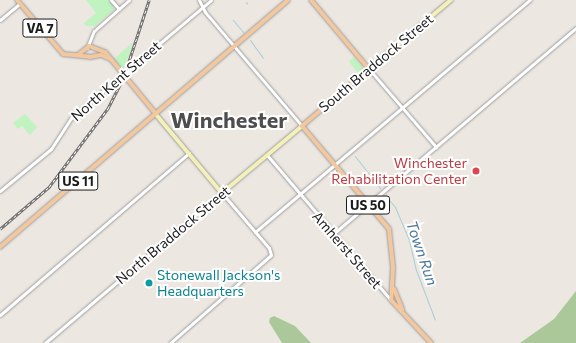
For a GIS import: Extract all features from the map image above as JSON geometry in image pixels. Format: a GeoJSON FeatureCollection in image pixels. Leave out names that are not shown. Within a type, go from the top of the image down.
{"type":"FeatureCollection","features":[{"type":"Feature","properties":{"kind":"main road","name":"US 11"},"geometry":{"type":"LineString","coordinates":[[0,247],[288,0]]}},
{"type":"Feature","properties":{"kind":"main road"},"geometry":{"type":"LineString","coordinates":[[311,0],[369,69]]}},
{"type":"Feature","properties":{"kind":"main road","name":"South Braddock Street"},"geometry":{"type":"LineString","coordinates":[[302,126],[450,0]]}},
{"type":"Feature","properties":{"kind":"main road","name":"VA 7"},"geometry":{"type":"LineString","coordinates":[[19,2],[60,52],[67,56],[101,55],[111,60]]}},
{"type":"Feature","properties":{"kind":"main road"},"geometry":{"type":"LineString","coordinates":[[93,47],[94,55]]}},
{"type":"Feature","properties":{"kind":"main road"},"geometry":{"type":"LineString","coordinates":[[77,55],[86,49],[93,47],[105,52],[222,193]]}},
{"type":"Feature","properties":{"kind":"main road"},"geometry":{"type":"LineString","coordinates":[[86,49],[87,56]]}},
{"type":"Feature","properties":{"kind":"main road","name":"North Braddock Street"},"geometry":{"type":"LineString","coordinates":[[222,193],[302,126]]}},
{"type":"Feature","properties":{"kind":"main road","name":"US 50"},"geometry":{"type":"LineString","coordinates":[[302,126],[390,232],[393,284],[391,300]]}},
{"type":"Feature","properties":{"kind":"main road","name":"US 50"},"geometry":{"type":"LineString","coordinates":[[393,284],[404,313]]}},
{"type":"Feature","properties":{"kind":"main road","name":"Amherst Street"},"geometry":{"type":"LineString","coordinates":[[391,300],[431,343]]}},
{"type":"Feature","properties":{"kind":"street"},"geometry":{"type":"LineString","coordinates":[[111,0],[119,9]]}},
{"type":"Feature","properties":{"kind":"street"},"geometry":{"type":"LineString","coordinates":[[86,49],[89,39],[94,31],[129,0]]}},
{"type":"Feature","properties":{"kind":"street"},"geometry":{"type":"LineString","coordinates":[[199,0],[202,7],[233,47],[302,126]]}},
{"type":"Feature","properties":{"kind":"street","name":"North Kent Street"},"geometry":{"type":"LineString","coordinates":[[0,191],[51,149],[71,118],[211,0]]}},
{"type":"Feature","properties":{"kind":"street"},"geometry":{"type":"LineString","coordinates":[[256,232],[530,0]]}},
{"type":"Feature","properties":{"kind":"street"},"geometry":{"type":"LineString","coordinates":[[0,20],[19,2]]}},
{"type":"Feature","properties":{"kind":"street"},"geometry":{"type":"LineString","coordinates":[[333,234],[576,28]]}},
{"type":"Feature","properties":{"kind":"street"},"geometry":{"type":"LineString","coordinates":[[89,39],[93,47]]}},
{"type":"Feature","properties":{"kind":"street"},"geometry":{"type":"LineString","coordinates":[[369,69],[436,147]]}},
{"type":"Feature","properties":{"kind":"street"},"geometry":{"type":"LineString","coordinates":[[0,315],[189,153]]}},
{"type":"Feature","properties":{"kind":"street","name":"Amherst Street"},"geometry":{"type":"LineString","coordinates":[[267,155],[391,300]]}},
{"type":"Feature","properties":{"kind":"street"},"geometry":{"type":"LineString","coordinates":[[170,343],[267,260],[271,253],[256,232],[222,193]]}},
{"type":"Feature","properties":{"kind":"street","name":"North Braddock Street"},"geometry":{"type":"LineString","coordinates":[[45,343],[222,193]]}},
{"type":"Feature","properties":{"kind":"green space"},"geometry":{"type":"Polygon","coordinates":[[[86,0],[110,0],[115,9],[95,26],[86,26],[84,23],[96,13],[86,0]]]}},
{"type":"Feature","properties":{"kind":"green space"},"geometry":{"type":"Polygon","coordinates":[[[133,42],[128,58],[123,69],[114,59],[133,42]]]}},
{"type":"Feature","properties":{"kind":"green space"},"geometry":{"type":"Polygon","coordinates":[[[354,57],[364,69],[359,74],[349,61],[354,57]]]}},
{"type":"Feature","properties":{"kind":"green space"},"geometry":{"type":"Polygon","coordinates":[[[25,114],[37,127],[30,135],[22,126],[18,129],[13,123],[25,114]]]}},
{"type":"Feature","properties":{"kind":"green space"},"geometry":{"type":"Polygon","coordinates":[[[576,291],[576,343],[520,343],[554,319],[576,291]]]}},
{"type":"Feature","properties":{"kind":"green space"},"geometry":{"type":"Polygon","coordinates":[[[274,316],[295,326],[311,343],[282,343],[269,322],[270,318],[274,316]]]}},
{"type":"Feature","properties":{"kind":"waterway","name":"Town Run"},"geometry":{"type":"LineString","coordinates":[[233,20],[243,32]]}},
{"type":"Feature","properties":{"kind":"waterway","name":"Town Run"},"geometry":{"type":"LineString","coordinates":[[250,40],[263,58]]}},
{"type":"Feature","properties":{"kind":"waterway","name":"Town Run"},"geometry":{"type":"LineString","coordinates":[[355,156],[380,188]]}},
{"type":"Feature","properties":{"kind":"waterway","name":"Town Run"},"geometry":{"type":"LineString","coordinates":[[385,195],[395,207],[409,240],[416,270],[435,320]]}},
{"type":"Feature","properties":{"kind":"railway"},"geometry":{"type":"LineString","coordinates":[[0,229],[49,187],[108,108],[124,76],[149,0]]}},
{"type":"Feature","properties":{"kind":"place","name":"Winchester Rehabilitation Center"},"geometry":{"type":"Point","coordinates":[476,171]}},
{"type":"Feature","properties":{"kind":"place","name":"Stonewall Jackson's Headquarters"},"geometry":{"type":"Point","coordinates":[149,283]}},
{"type":"Feature","properties":{"kind":"district","name":"Winchester"},"geometry":{"type":"Point","coordinates":[229,120]}}]}
